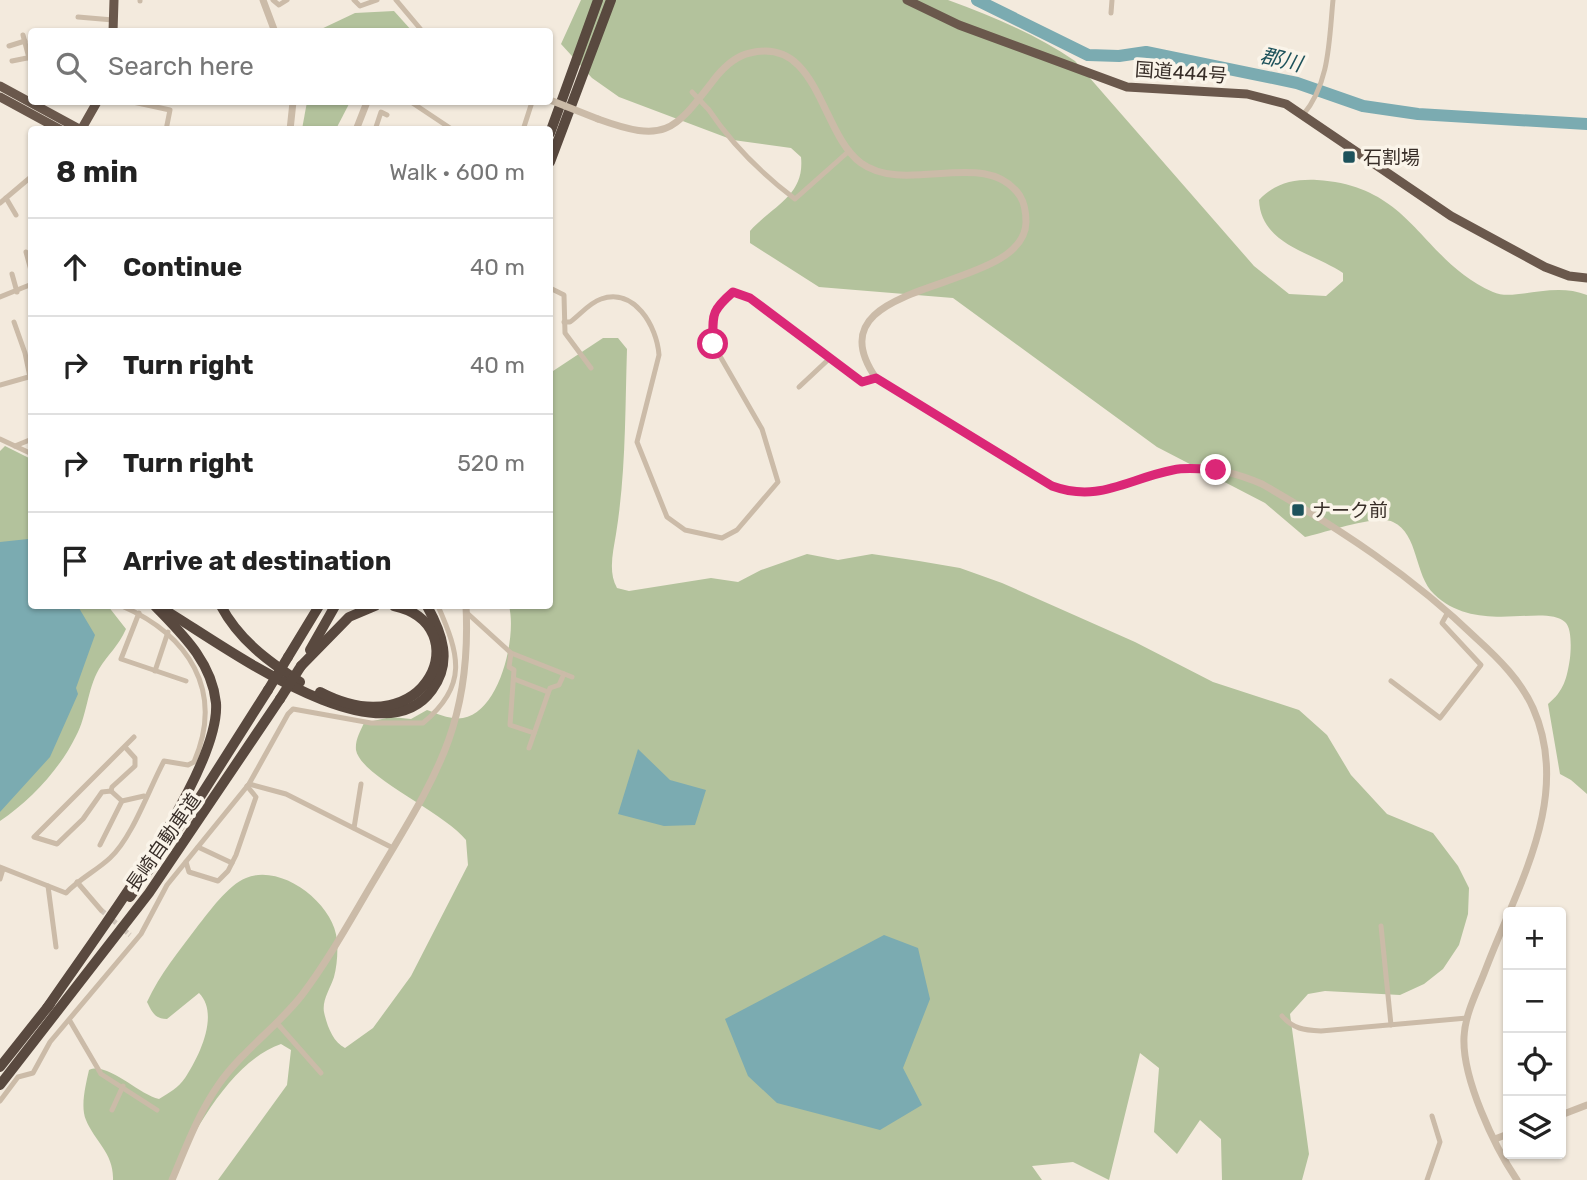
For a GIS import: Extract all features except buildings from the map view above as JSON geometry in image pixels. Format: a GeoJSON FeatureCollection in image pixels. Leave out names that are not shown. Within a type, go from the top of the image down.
{"type":"FeatureCollection","features":[{"type":"Feature","properties":{"kind":"highway"},"geometry":{"type":"LineString","coordinates":[[113,28],[114,0]]}},
{"type":"Feature","properties":{"kind":"highway"},"geometry":{"type":"LineString","coordinates":[[553,126],[598,0]]}},
{"type":"Feature","properties":{"kind":"highway"},"geometry":{"type":"LineString","coordinates":[[553,154],[611,0]]}},
{"type":"Feature","properties":{"kind":"highway","name":"国道444号"},"geometry":{"type":"LineString","coordinates":[[907,0],[959,25],[1127,87],[1248,94],[1286,104],[1451,216],[1545,267],[1569,276],[1587,278]]}},
{"type":"Feature","properties":{"kind":"highway"},"geometry":{"type":"LineString","coordinates":[[0,86],[28,101]]}},
{"type":"Feature","properties":{"kind":"highway"},"geometry":{"type":"LineString","coordinates":[[0,97],[54,126]]}},
{"type":"Feature","properties":{"kind":"highway"},"geometry":{"type":"LineString","coordinates":[[35,105],[74,126]]}},
{"type":"Feature","properties":{"kind":"highway"},"geometry":{"type":"LineString","coordinates":[[83,126],[95,105]]}},
{"type":"Feature","properties":{"kind":"highway"},"geometry":{"type":"LineString","coordinates":[[47,1008],[116,908],[181,804],[209,746],[216,704],[205,665],[158,609]]}},
{"type":"Feature","properties":{"kind":"highway"},"geometry":{"type":"LineString","coordinates":[[161,609],[262,670],[323,701],[348,710],[390,713],[405,710],[425,700],[444,666],[444,643],[428,609]]}},
{"type":"Feature","properties":{"kind":"highway"},"geometry":{"type":"LineString","coordinates":[[223,609],[236,630],[267,661],[325,695],[375,706],[397,704],[415,696],[429,681],[435,664],[435,646],[430,630],[420,617],[408,609]]}},
{"type":"Feature","properties":{"kind":"highway","name":"長崎自動車道"},"geometry":{"type":"LineString","coordinates":[[0,1067],[47,1008],[170,840],[317,609]]}},
{"type":"Feature","properties":{"kind":"highway","name":"長崎自動車道"},"geometry":{"type":"LineString","coordinates":[[0,1085],[149,893],[281,699],[333,609]]}},
{"type":"Feature","properties":{"kind":"highway"},"geometry":{"type":"LineString","coordinates":[[301,666],[349,617],[368,609]]}},
{"type":"Feature","properties":{"kind":"street"},"geometry":{"type":"LineString","coordinates":[[263,0],[274,28]]}},
{"type":"Feature","properties":{"kind":"street"},"geometry":{"type":"LineString","coordinates":[[273,0],[278,5],[287,0]]}},
{"type":"Feature","properties":{"kind":"street"},"geometry":{"type":"LineString","coordinates":[[355,0],[360,6],[377,0]]}},
{"type":"Feature","properties":{"kind":"street"},"geometry":{"type":"LineString","coordinates":[[396,0],[420,28]]}},
{"type":"Feature","properties":{"kind":"street"},"geometry":{"type":"LineString","coordinates":[[1111,13],[1112,0]]}},
{"type":"Feature","properties":{"kind":"street"},"geometry":{"type":"LineString","coordinates":[[1303,115],[1315,102],[1328,58],[1333,0]]}},
{"type":"Feature","properties":{"kind":"street"},"geometry":{"type":"LineString","coordinates":[[78,17],[113,20]]}},
{"type":"Feature","properties":{"kind":"street"},"geometry":{"type":"LineString","coordinates":[[9,46],[24,38],[28,51]]}},
{"type":"Feature","properties":{"kind":"street"},"geometry":{"type":"LineString","coordinates":[[553,101],[598,119],[645,133],[674,125],[731,62],[747,53],[763,50],[779,53],[805,71],[849,150],[872,170],[892,174],[987,173],[1002,178],[1014,187],[1023,200],[1026,228],[1019,244],[995,262],[888,304],[874,315],[863,342],[865,357],[876,378],[1041,480],[1072,493],[1092,494],[1172,470],[1205,469],[1239,474],[1273,490],[1391,563],[1448,612],[1518,681],[1533,708],[1548,760],[1548,788],[1537,839],[1467,1018],[1464,1052],[1468,1073],[1513,1178]]}},
{"type":"Feature","properties":{"kind":"street"},"geometry":{"type":"LineString","coordinates":[[12,61],[28,57]]}},
{"type":"Feature","properties":{"kind":"street"},"geometry":{"type":"LineString","coordinates":[[692,92],[709,110],[730,141],[762,174],[795,199],[849,150]]}},
{"type":"Feature","properties":{"kind":"street"},"geometry":{"type":"LineString","coordinates":[[147,105],[170,110]]}},
{"type":"Feature","properties":{"kind":"street"},"geometry":{"type":"LineString","coordinates":[[167,126],[171,105]]}},
{"type":"Feature","properties":{"kind":"street"},"geometry":{"type":"LineString","coordinates":[[290,126],[293,105]]}},
{"type":"Feature","properties":{"kind":"street"},"geometry":{"type":"LineString","coordinates":[[358,126],[366,105]]}},
{"type":"Feature","properties":{"kind":"street"},"geometry":{"type":"LineString","coordinates":[[416,105],[447,126]]}},
{"type":"Feature","properties":{"kind":"street"},"geometry":{"type":"LineString","coordinates":[[524,126],[531,105]]}},
{"type":"Feature","properties":{"kind":"street"},"geometry":{"type":"LineString","coordinates":[[376,126],[381,112],[387,115]]}},
{"type":"Feature","properties":{"kind":"street"},"geometry":{"type":"LineString","coordinates":[[0,203],[28,179]]}},
{"type":"Feature","properties":{"kind":"street"},"geometry":{"type":"LineString","coordinates":[[6,198],[16,215]]}},
{"type":"Feature","properties":{"kind":"street"},"geometry":{"type":"LineString","coordinates":[[26,252],[28,259]]}},
{"type":"Feature","properties":{"kind":"street"},"geometry":{"type":"LineString","coordinates":[[12,274],[17,292]]}},
{"type":"Feature","properties":{"kind":"street"},"geometry":{"type":"LineString","coordinates":[[0,297],[28,286]]}},
{"type":"Feature","properties":{"kind":"street"},"geometry":{"type":"LineString","coordinates":[[553,289],[564,295],[564,322],[570,344],[591,368]]}},
{"type":"Feature","properties":{"kind":"street"},"geometry":{"type":"LineString","coordinates":[[564,322],[570,322],[594,302],[612,297],[629,301],[645,314],[659,345],[659,355],[637,442],[667,517],[685,530],[714,538],[737,530],[778,482],[762,429],[713,344],[714,311],[733,292],[750,298],[862,382],[876,378]]}},
{"type":"Feature","properties":{"kind":"street"},"geometry":{"type":"LineString","coordinates":[[14,322],[28,364]]}},
{"type":"Feature","properties":{"kind":"street"},"geometry":{"type":"LineString","coordinates":[[799,387],[830,358]]}},
{"type":"Feature","properties":{"kind":"street"},"geometry":{"type":"LineString","coordinates":[[0,385],[28,377]]}},
{"type":"Feature","properties":{"kind":"street"},"geometry":{"type":"LineString","coordinates":[[15,446],[28,441]]}},
{"type":"Feature","properties":{"kind":"street"},"geometry":{"type":"LineString","coordinates":[[2,442],[28,452]]}},
{"type":"Feature","properties":{"kind":"street"},"geometry":{"type":"LineString","coordinates":[[0,879],[2,868],[66,893],[111,857],[137,821],[145,796],[164,761],[188,765],[194,762],[206,714],[200,679],[193,663],[168,632],[129,609]]}},
{"type":"Feature","properties":{"kind":"street"},"geometry":{"type":"LineString","coordinates":[[0,1101],[18,1077],[33,1073],[50,1042],[136,940],[167,885],[248,785],[293,709],[381,724],[423,723],[432,715],[450,693],[457,660],[455,645],[439,609]]}},
{"type":"Feature","properties":{"kind":"street"},"geometry":{"type":"LineString","coordinates":[[172,1180],[200,1117],[219,1083],[300,998],[322,967],[438,770],[458,716],[467,635],[466,609]]}},
{"type":"Feature","properties":{"kind":"street"},"geometry":{"type":"LineString","coordinates":[[466,609],[511,653],[572,677]]}},
{"type":"Feature","properties":{"kind":"street"},"geometry":{"type":"LineString","coordinates":[[1391,681],[1440,718],[1481,665],[1442,623],[1448,612]]}},
{"type":"Feature","properties":{"kind":"street"},"geometry":{"type":"LineString","coordinates":[[139,613],[121,659],[186,681]]}},
{"type":"Feature","properties":{"kind":"street"},"geometry":{"type":"LineString","coordinates":[[155,671],[168,632]]}},
{"type":"Feature","properties":{"kind":"street"},"geometry":{"type":"LineString","coordinates":[[511,653],[509,667],[514,670],[514,679],[510,725],[534,733]]}},
{"type":"Feature","properties":{"kind":"street"},"geometry":{"type":"LineString","coordinates":[[529,748],[548,692],[550,688],[559,685],[564,674]]}},
{"type":"Feature","properties":{"kind":"street"},"geometry":{"type":"LineString","coordinates":[[514,679],[548,692]]}},
{"type":"Feature","properties":{"kind":"street"},"geometry":{"type":"LineString","coordinates":[[125,747],[135,758],[135,766],[111,791],[102,792],[83,819],[57,844],[34,836],[134,737]]}},
{"type":"Feature","properties":{"kind":"street"},"geometry":{"type":"LineString","coordinates":[[354,828],[361,784]]}},
{"type":"Feature","properties":{"kind":"street"},"geometry":{"type":"LineString","coordinates":[[248,785],[286,794],[393,848]]}},
{"type":"Feature","properties":{"kind":"street"},"geometry":{"type":"LineString","coordinates":[[186,862],[190,872],[218,881],[232,863],[256,797],[248,785]]}},
{"type":"Feature","properties":{"kind":"street"},"geometry":{"type":"LineString","coordinates":[[111,791],[122,801]]}},
{"type":"Feature","properties":{"kind":"street"},"geometry":{"type":"LineString","coordinates":[[122,801],[145,796]]}},
{"type":"Feature","properties":{"kind":"street"},"geometry":{"type":"LineString","coordinates":[[100,845],[122,801]]}},
{"type":"Feature","properties":{"kind":"street"},"geometry":{"type":"LineString","coordinates":[[198,847],[232,863]]}},
{"type":"Feature","properties":{"kind":"street"},"geometry":{"type":"LineString","coordinates":[[77,882],[101,910]]}},
{"type":"Feature","properties":{"kind":"street"},"geometry":{"type":"LineString","coordinates":[[48,886],[56,947]]}},
{"type":"Feature","properties":{"kind":"street"},"geometry":{"type":"LineString","coordinates":[[1381,926],[1391,1025]]}},
{"type":"Feature","properties":{"kind":"street"},"geometry":{"type":"LineString","coordinates":[[130,935],[136,940]]}},
{"type":"Feature","properties":{"kind":"street"},"geometry":{"type":"LineString","coordinates":[[1282,1016],[1302,1030],[1467,1018]]}},
{"type":"Feature","properties":{"kind":"street"},"geometry":{"type":"LineString","coordinates":[[69,1020],[101,1074],[158,1110]]}},
{"type":"Feature","properties":{"kind":"street"},"geometry":{"type":"LineString","coordinates":[[276,1022],[321,1073]]}},
{"type":"Feature","properties":{"kind":"street"},"geometry":{"type":"LineString","coordinates":[[112,1110],[122,1086]]}},
{"type":"Feature","properties":{"kind":"street"},"geometry":{"type":"LineString","coordinates":[[1566,1113],[1587,1105]]}},
{"type":"Feature","properties":{"kind":"street"},"geometry":{"type":"LineString","coordinates":[[1427,1180],[1440,1142],[1432,1116]]}},
{"type":"Feature","properties":{"kind":"street"},"geometry":{"type":"LineString","coordinates":[[1495,1139],[1503,1137]]}},
{"type":"Feature","properties":{"kind":"green space"},"geometry":{"type":"Polygon","coordinates":[[[581,0],[948,0],[1014,27],[1075,61],[1254,266],[1289,294],[1326,296],[1343,281],[1343,273],[1278,237],[1262,215],[1259,200],[1285,183],[1317,180],[1349,185],[1375,196],[1414,226],[1448,262],[1468,278],[1493,292],[1512,295],[1560,290],[1587,295],[1587,794],[1560,774],[1548,704],[1561,689],[1568,672],[1570,639],[1565,622],[1555,617],[1489,616],[1451,606],[1428,586],[1408,536],[1393,522],[1363,522],[1305,537],[1265,503],[1157,447],[953,298],[819,287],[750,243],[750,231],[793,191],[801,170],[801,157],[791,148],[733,140],[619,97],[592,78],[561,44],[581,0]]]}},
{"type":"Feature","properties":{"kind":"green space"},"geometry":{"type":"Polygon","coordinates":[[[394,11],[409,28],[323,28],[355,13],[394,11]]]}},
{"type":"Feature","properties":{"kind":"green space"},"geometry":{"type":"Polygon","coordinates":[[[306,105],[348,105],[338,126],[303,126],[306,105]]]}},
{"type":"Feature","properties":{"kind":"green space"},"geometry":{"type":"Polygon","coordinates":[[[603,338],[618,338],[627,349],[623,465],[612,562],[617,588],[629,591],[711,578],[738,582],[761,570],[807,554],[838,560],[872,554],[960,568],[1002,583],[1135,642],[1213,682],[1299,710],[1327,735],[1351,775],[1387,814],[1433,833],[1458,866],[1469,888],[1468,914],[1459,945],[1443,969],[1424,984],[1400,995],[1325,991],[1308,994],[1290,1014],[1309,1154],[1302,1180],[1222,1180],[1221,1139],[1200,1120],[1177,1154],[1154,1132],[1159,1068],[1140,1053],[1109,1180],[1073,1162],[1032,1166],[1042,1180],[218,1180],[287,1085],[291,1050],[281,1044],[263,1053],[229,1083],[201,1122],[171,1180],[113,1180],[107,1155],[84,1114],[84,1095],[89,1070],[105,1070],[159,1099],[182,1082],[196,1059],[205,1036],[208,1012],[205,1002],[199,993],[167,1019],[163,1019],[152,1012],[147,1002],[164,972],[219,899],[232,886],[246,878],[275,876],[304,890],[327,913],[334,926],[337,954],[335,973],[325,999],[324,1012],[331,1033],[345,1048],[373,1028],[411,976],[468,865],[466,840],[440,818],[372,772],[356,750],[357,739],[364,723],[391,717],[411,719],[427,710],[454,718],[476,713],[496,688],[503,671],[510,635],[509,609],[553,609],[553,371],[603,338]]]}},
{"type":"Feature","properties":{"kind":"green space"},"geometry":{"type":"Polygon","coordinates":[[[5,446],[28,458],[28,609],[110,609],[126,629],[95,677],[80,728],[62,760],[33,794],[0,821],[0,451],[5,446]]]}},
{"type":"Feature","properties":{"kind":"water"},"geometry":{"type":"Polygon","coordinates":[[[28,539],[28,609],[80,609],[95,635],[76,688],[78,694],[50,757],[0,812],[0,542],[28,539]]]}},
{"type":"Feature","properties":{"kind":"water"},"geometry":{"type":"Polygon","coordinates":[[[638,749],[670,780],[706,790],[695,825],[664,826],[618,814],[638,749]]]}},
{"type":"Feature","properties":{"kind":"water"},"geometry":{"type":"Polygon","coordinates":[[[884,935],[918,948],[930,999],[903,1068],[922,1105],[880,1130],[777,1103],[748,1076],[725,1019],[884,935]]]}},
{"type":"Feature","properties":{"kind":"waterway","name":"郡川"},"geometry":{"type":"LineString","coordinates":[[977,0],[1088,55],[1119,56],[1146,52],[1297,83],[1363,106],[1418,114],[1587,124]]}},
{"type":"Feature","properties":{"kind":"tunnel"},"geometry":{"type":"LineString","coordinates":[[101,910],[130,935]]}},
{"type":"Feature","properties":{"kind":"place","name":"石割場"},"geometry":{"type":"Point","coordinates":[1349,157]}},
{"type":"Feature","properties":{"kind":"place","name":"ナーク前"},"geometry":{"type":"Point","coordinates":[1298,510]}},
{"type":"Feature","properties":{"kind":"route"},"geometry":{"type":"LineString","coordinates":[[713,344],[712,315],[717,306],[733,292],[750,298],[862,382],[870,382],[876,378],[1052,486],[1072,493],[1092,494],[1172,470],[1216,470]]}}]}
